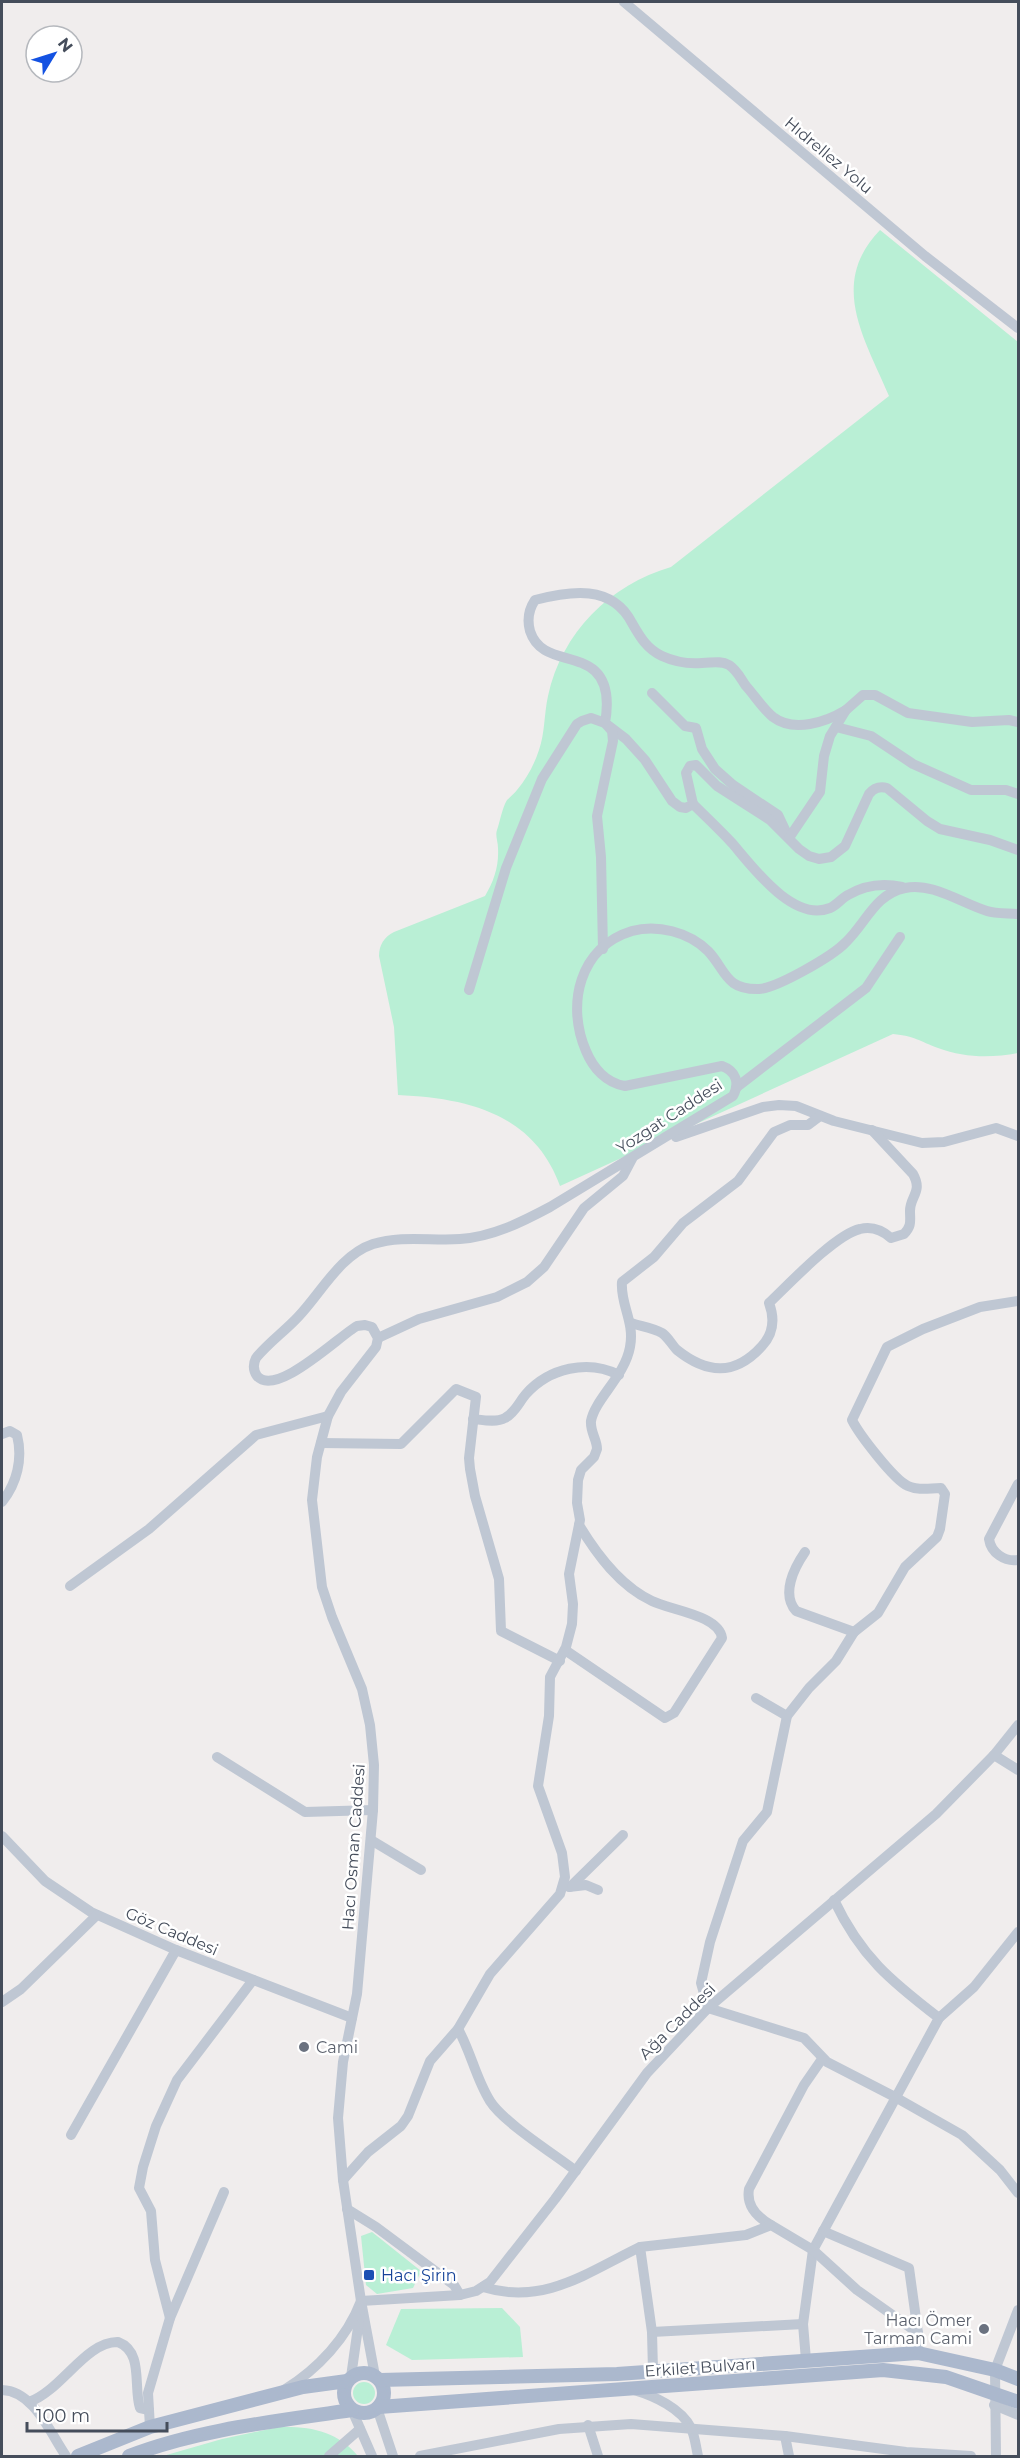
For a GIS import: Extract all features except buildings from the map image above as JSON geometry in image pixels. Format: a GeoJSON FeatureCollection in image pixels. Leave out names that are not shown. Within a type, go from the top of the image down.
{"type":"FeatureCollection","features":[{"type":"Feature","properties":{"kind":"main road","name":"Erkilet Bulvarı"},"geometry":{"type":"LineString","coordinates":[[378,2378],[653,2371],[918,2353],[995,2370],[1018,2379]]}},
{"type":"Feature","properties":{"kind":"main road","name":"Erkilet Bulvarı"},"geometry":{"type":"LineString","coordinates":[[378,2407],[883,2370],[946,2377],[994,2399],[1018,2402]]}},
{"type":"Feature","properties":{"kind":"main road"},"geometry":{"type":"LineString","coordinates":[[78,2457],[150,2427],[303,2387],[349,2379],[364,2372],[378,2378],[384,2390],[378,2407],[364,2413],[352,2410],[277,2421],[160,2444],[129,2457]]}},
{"type":"Feature","properties":{"kind":"main road"},"geometry":{"type":"LineString","coordinates":[[349,2379],[344,2395],[352,2410]]}},
{"type":"Feature","properties":{"kind":"street","name":"Hıdrellez Yolu"},"geometry":{"type":"LineString","coordinates":[[624,2],[926,256],[1018,328]]}},
{"type":"Feature","properties":{"kind":"street"},"geometry":{"type":"LineString","coordinates":[[603,949],[601,857],[597,816],[614,741],[612,731],[606,723],[607,698],[598,674],[590,668],[545,651],[532,636],[528,619],[535,600],[575,592],[592,594],[608,600],[627,615],[644,643],[662,656],[686,662],[722,662],[732,666],[768,712],[782,722],[811,724],[830,719],[846,710]]}},
{"type":"Feature","properties":{"kind":"street"},"geometry":{"type":"LineString","coordinates":[[652,693],[686,726],[696,728],[705,754],[723,777],[778,815],[789,838]]}},
{"type":"Feature","properties":{"kind":"street"},"geometry":{"type":"LineString","coordinates":[[789,838],[820,792],[824,756],[846,710],[859,697],[871,694],[908,713],[972,722],[1009,720],[1018,722]]}},
{"type":"Feature","properties":{"kind":"street"},"geometry":{"type":"LineString","coordinates":[[469,990],[506,868],[542,779],[578,724],[591,718],[606,723],[645,760],[676,805],[686,808],[693,804]]}},
{"type":"Feature","properties":{"kind":"street"},"geometry":{"type":"LineString","coordinates":[[836,727],[871,736],[913,764],[971,790],[1006,790],[1018,794]]}},
{"type":"Feature","properties":{"kind":"street"},"geometry":{"type":"LineString","coordinates":[[1018,850],[990,840],[940,829],[887,788],[882,787],[874,789],[869,794],[847,841],[837,854],[825,858],[814,858],[799,849],[759,812],[717,786],[696,765],[690,766],[686,773],[693,804],[764,880],[786,898],[804,908],[814,910],[832,908],[848,895],[867,887],[886,885],[905,888],[925,887],[989,912],[1018,914]]}},
{"type":"Feature","properties":{"kind":"street","name":"Yozgat Caddesi"},"geometry":{"type":"LineString","coordinates":[[377,1343],[372,1327],[361,1325],[346,1332],[310,1361],[286,1375],[266,1381],[258,1377],[254,1370],[254,1362],[258,1355],[309,1306],[345,1261],[365,1247],[405,1239],[459,1239],[490,1234],[535,1216],[729,1099],[737,1087],[734,1073],[722,1066],[630,1086],[615,1084],[600,1073],[591,1062],[584,1047],[575,1008],[582,978],[592,960],[614,939],[632,931],[651,928],[670,930],[701,945],[722,974],[732,982],[751,989],[765,989],[781,983],[840,948],[880,901],[892,892],[905,888]]}},
{"type":"Feature","properties":{"kind":"street"},"geometry":{"type":"LineString","coordinates":[[737,1087],[866,988],[900,937]]}},
{"type":"Feature","properties":{"kind":"street"},"geometry":{"type":"LineString","coordinates":[[658,1143],[771,1106],[796,1106],[820,1116],[930,1143],[996,1128],[1002,1128],[1018,1136]]}},
{"type":"Feature","properties":{"kind":"street"},"geometry":{"type":"LineString","coordinates":[[566,1887],[562,1853],[538,1786],[551,1703],[549,1677],[562,1655],[573,1614],[570,1565],[580,1520],[576,1503],[578,1480],[581,1470],[594,1457],[597,1449],[592,1431],[592,1420],[620,1375],[629,1353],[631,1323],[621,1287],[624,1279],[654,1257],[683,1223],[738,1181],[774,1132],[790,1125],[808,1125],[820,1116]]}},
{"type":"Feature","properties":{"kind":"street"},"geometry":{"type":"LineString","coordinates":[[631,1323],[662,1332],[677,1350],[706,1367],[719,1370],[732,1367],[757,1351],[767,1339],[773,1320],[769,1303],[808,1265],[858,1229],[876,1229],[891,1238],[904,1234],[911,1223],[910,1210],[917,1190],[916,1178],[872,1130]]}},
{"type":"Feature","properties":{"kind":"street"},"geometry":{"type":"LineString","coordinates":[[377,1343],[419,1319],[497,1297],[527,1282],[544,1267],[585,1208],[623,1176],[632,1159]]}},
{"type":"Feature","properties":{"kind":"street"},"geometry":{"type":"LineString","coordinates":[[1018,1301],[980,1307],[923,1329],[888,1347],[852,1420],[857,1431],[903,1484],[920,1489],[941,1488],[945,1494],[940,1529],[937,1537],[905,1567],[878,1612],[854,1632],[836,1661],[809,1688],[787,1716],[767,1812],[743,1841],[710,1942],[701,1983],[708,2008],[799,2036],[808,2042],[822,2059],[962,2135],[1000,2170],[1018,2193]]}},
{"type":"Feature","properties":{"kind":"street","name":"Hacı Osman Caddesi"},"geometry":{"type":"LineString","coordinates":[[361,2301],[343,2180],[339,2139],[339,2099],[357,1994],[373,1810],[374,1766],[367,1707],[357,1674],[332,1617],[319,1569],[312,1500],[314,1471],[328,1416],[341,1392],[377,1343]]}},
{"type":"Feature","properties":{"kind":"street"},"geometry":{"type":"LineString","coordinates":[[473,1419],[498,1421],[505,1418],[514,1412],[532,1388],[549,1377],[567,1370],[594,1366],[620,1375]]}},
{"type":"Feature","properties":{"kind":"street"},"geometry":{"type":"LineString","coordinates":[[321,1443],[401,1444],[456,1389],[476,1397],[469,1458],[471,1481],[499,1579],[501,1631],[562,1655],[665,1718],[674,1713],[722,1638],[720,1629],[712,1622],[652,1601],[629,1586],[606,1564],[579,1525]]}},
{"type":"Feature","properties":{"kind":"street"},"geometry":{"type":"LineString","coordinates":[[70,1586],[149,1529],[256,1435],[328,1416]]}},
{"type":"Feature","properties":{"kind":"street"},"geometry":{"type":"LineString","coordinates":[[2,1434],[8,1431],[15,1433],[20,1449],[17,1474],[2,1502]]}},
{"type":"Feature","properties":{"kind":"street"},"geometry":{"type":"LineString","coordinates":[[1018,1484],[989,1539],[991,1547],[997,1553],[1007,1560],[1018,1560]]}},
{"type":"Feature","properties":{"kind":"street"},"geometry":{"type":"LineString","coordinates":[[805,1552],[790,1582],[789,1599],[792,1608],[854,1632]]}},
{"type":"Feature","properties":{"kind":"street"},"geometry":{"type":"LineString","coordinates":[[756,1698],[787,1716]]}},
{"type":"Feature","properties":{"kind":"street","name":"Ağa Caddesi"},"geometry":{"type":"LineString","coordinates":[[361,2301],[460,2295],[483,2287],[495,2277],[647,2073],[708,2008],[949,1803],[994,1755],[1018,1725]]}},
{"type":"Feature","properties":{"kind":"street"},"geometry":{"type":"LineString","coordinates":[[994,1755],[1018,1770]]}},
{"type":"Feature","properties":{"kind":"street"},"geometry":{"type":"LineString","coordinates":[[217,1757],[305,1812],[373,1810]]}},
{"type":"Feature","properties":{"kind":"street"},"geometry":{"type":"LineString","coordinates":[[343,2180],[363,2156],[401,2126],[408,2116],[430,2061],[459,2029],[490,1974],[566,1887],[623,1835]]}},
{"type":"Feature","properties":{"kind":"street","name":"Göz Caddesi"},"geometry":{"type":"LineString","coordinates":[[2,1836],[45,1881],[75,1903],[97,1915],[176,1950],[352,2018]]}},
{"type":"Feature","properties":{"kind":"street"},"geometry":{"type":"LineString","coordinates":[[370,1840],[421,1870]]}},
{"type":"Feature","properties":{"kind":"street"},"geometry":{"type":"LineString","coordinates":[[566,1887],[586,1885],[598,1890]]}},
{"type":"Feature","properties":{"kind":"street"},"geometry":{"type":"LineString","coordinates":[[834,1900],[851,1932],[879,1970],[939,2018]]}},
{"type":"Feature","properties":{"kind":"street"},"geometry":{"type":"LineString","coordinates":[[2,2002],[21,1989],[97,1915]]}},
{"type":"Feature","properties":{"kind":"street"},"geometry":{"type":"LineString","coordinates":[[806,2360],[803,2324],[813,2250],[939,2018],[979,1982],[1018,1932]]}},
{"type":"Feature","properties":{"kind":"street"},"geometry":{"type":"LineString","coordinates":[[71,2135],[176,1950]]}},
{"type":"Feature","properties":{"kind":"street"},"geometry":{"type":"LineString","coordinates":[[170,2318],[154,2260],[151,2211],[139,2188],[143,2167],[156,2126],[174,2086],[253,1980]]}},
{"type":"Feature","properties":{"kind":"street"},"geometry":{"type":"LineString","coordinates":[[459,2029],[484,2091],[497,2112],[576,2171]]}},
{"type":"Feature","properties":{"kind":"street"},"geometry":{"type":"LineString","coordinates":[[822,2059],[804,2085],[749,2189],[748,2199],[759,2217],[813,2250],[857,2289],[918,2333]]}},
{"type":"Feature","properties":{"kind":"street"},"geometry":{"type":"LineString","coordinates":[[150,2427],[148,2393],[170,2318],[224,2192]]}},
{"type":"Feature","properties":{"kind":"street"},"geometry":{"type":"LineString","coordinates":[[347,2209],[376,2227],[454,2285],[460,2295]]}},
{"type":"Feature","properties":{"kind":"street"},"geometry":{"type":"LineString","coordinates":[[483,2287],[519,2294],[544,2291],[566,2283],[640,2247],[746,2235],[771,2225]]}},
{"type":"Feature","properties":{"kind":"street"},"geometry":{"type":"LineString","coordinates":[[823,2231],[909,2268],[918,2333],[918,2353]]}},
{"type":"Feature","properties":{"kind":"street"},"geometry":{"type":"LineString","coordinates":[[640,2247],[652,2332],[653,2371]]}},
{"type":"Feature","properties":{"kind":"street"},"geometry":{"type":"LineString","coordinates":[[361,2301],[378,2378]]}},
{"type":"Feature","properties":{"kind":"street"},"geometry":{"type":"LineString","coordinates":[[349,2379],[361,2301]]}},
{"type":"Feature","properties":{"kind":"street"},"geometry":{"type":"LineString","coordinates":[[278,2394],[305,2375],[329,2352],[348,2328],[361,2301]]}},
{"type":"Feature","properties":{"kind":"street"},"geometry":{"type":"LineString","coordinates":[[996,2457],[995,2370],[1018,2314]]}},
{"type":"Feature","properties":{"kind":"street"},"geometry":{"type":"LineString","coordinates":[[652,2332],[803,2324]]}},
{"type":"Feature","properties":{"kind":"street"},"geometry":{"type":"LineString","coordinates":[[29,2402],[48,2392],[100,2346],[118,2342],[128,2348],[133,2355],[137,2380],[136,2398],[140,2408],[149,2410]]}},
{"type":"Feature","properties":{"kind":"street"},"geometry":{"type":"LineString","coordinates":[[626,2389],[645,2393],[678,2413],[691,2427],[698,2457]]}},
{"type":"Feature","properties":{"kind":"street"},"geometry":{"type":"LineString","coordinates":[[2,2390],[20,2394],[29,2402],[66,2457]]}},
{"type":"Feature","properties":{"kind":"street"},"geometry":{"type":"LineString","coordinates":[[994,2399],[1018,2415]]}},
{"type":"Feature","properties":{"kind":"street"},"geometry":{"type":"LineString","coordinates":[[378,2407],[393,2457]]}},
{"type":"Feature","properties":{"kind":"street"},"geometry":{"type":"LineString","coordinates":[[352,2410],[372,2457]]}},
{"type":"Feature","properties":{"kind":"street"},"geometry":{"type":"LineString","coordinates":[[420,2457],[560,2429],[631,2424],[785,2436],[906,2452],[971,2457]]}},
{"type":"Feature","properties":{"kind":"street"},"geometry":{"type":"LineString","coordinates":[[588,2426],[598,2457]]}},
{"type":"Feature","properties":{"kind":"street"},"geometry":{"type":"LineString","coordinates":[[329,2457],[360,2429]]}},
{"type":"Feature","properties":{"kind":"street"},"geometry":{"type":"LineString","coordinates":[[785,2436],[789,2457]]}},
{"type":"Feature","properties":{"kind":"green space"},"geometry":{"type":"Polygon","coordinates":[[[880,230],[1018,342],[1018,1053],[998,1056],[968,1055],[938,1048],[912,1037],[893,1034],[560,1186],[548,1162],[534,1142],[516,1126],[473,1106],[449,1100],[398,1095],[394,1027],[379,956],[380,948],[387,936],[394,932],[485,896],[497,867],[496,832],[504,807],[507,800],[524,781],[537,756],[548,696],[565,651],[592,614],[628,586],[671,567],[889,396],[862,333],[856,312],[854,291],[856,271],[864,250],[880,230]]]}},
{"type":"Feature","properties":{"kind":"green space"},"geometry":{"type":"Polygon","coordinates":[[[372,2232],[421,2271],[413,2288],[377,2294],[366,2285],[361,2236],[372,2232]]]}},
{"type":"Feature","properties":{"kind":"green space"},"geometry":{"type":"Polygon","coordinates":[[[502,2308],[520,2327],[523,2357],[412,2360],[386,2345],[401,2309],[502,2308]]]}},
{"type":"Feature","properties":{"kind":"green space"},"geometry":{"type":"Polygon","coordinates":[[[364,2382],[374,2389],[375,2393],[368,2403],[364,2404],[354,2397],[353,2393],[360,2383],[364,2382]]]}},
{"type":"Feature","properties":{"kind":"green space"},"geometry":{"type":"Polygon","coordinates":[[[279,2427],[313,2429],[323,2432],[341,2441],[358,2456],[163,2456],[222,2439],[279,2427]]]}},
{"type":"Feature","properties":{"kind":"place","name":"Cami"},"geometry":{"type":"Point","coordinates":[304,2047]}},
{"type":"Feature","properties":{"kind":"place","name":"Hacı Şirin"},"geometry":{"type":"Point","coordinates":[369,2275]}},
{"type":"Feature","properties":{"kind":"place","name":"Hacı Ömer Tarman Cami"},"geometry":{"type":"Point","coordinates":[984,2329]}}]}
